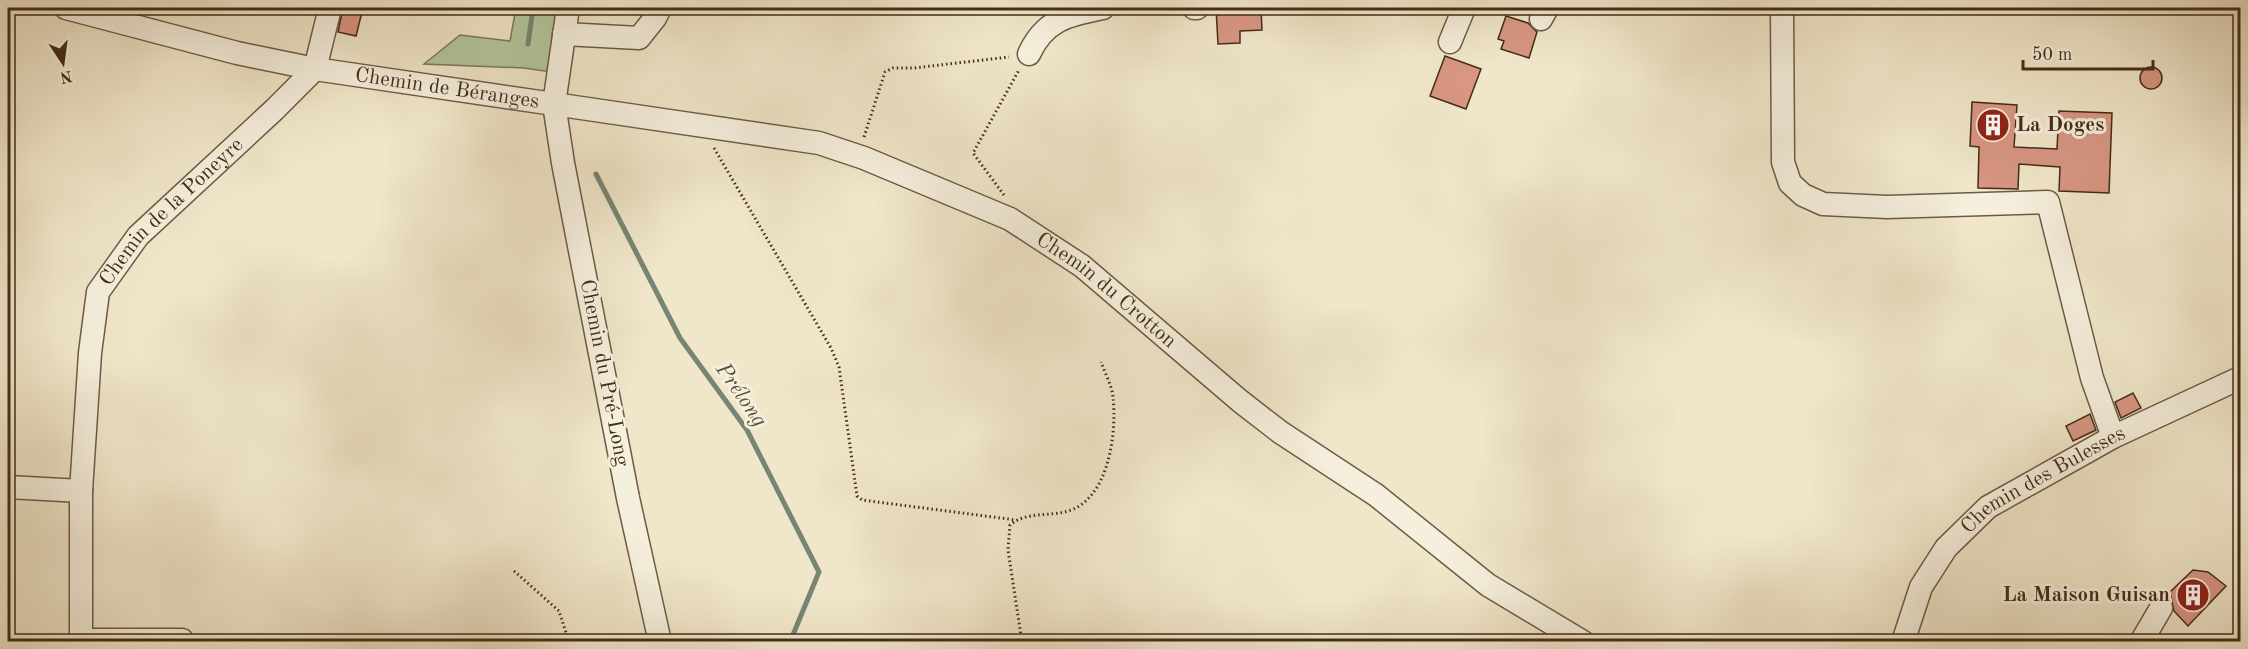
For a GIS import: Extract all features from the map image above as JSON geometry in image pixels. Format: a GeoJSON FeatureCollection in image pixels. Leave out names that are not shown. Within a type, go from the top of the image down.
{"type":"FeatureCollection","features":[{"type":"Feature","properties":{"kind":"street"},"geometry":{"type":"LineString","coordinates":[[66,8],[237,53],[315,69],[330,8]]}},
{"type":"Feature","properties":{"kind":"street","name":"Chemin de Béranges"},"geometry":{"type":"LineString","coordinates":[[315,69],[554,104],[568,8]]}},
{"type":"Feature","properties":{"kind":"street"},"geometry":{"type":"LineString","coordinates":[[564,34],[639,38],[660,8]]}},
{"type":"Feature","properties":{"kind":"street"},"geometry":{"type":"LineString","coordinates":[[1029,54],[1033,45],[1050,24],[1069,15],[1103,8]]}},
{"type":"Feature","properties":{"kind":"street"},"geometry":{"type":"LineString","coordinates":[[1450,42],[1464,8]]}},
{"type":"Feature","properties":{"kind":"street"},"geometry":{"type":"LineString","coordinates":[[1782,8],[1783,162],[1790,183],[1803,195],[1823,204],[1887,207],[2048,202],[2092,378],[2113,436]]}},
{"type":"Feature","properties":{"kind":"street","name":"Chemin de la Poneyre"},"geometry":{"type":"LineString","coordinates":[[81,641],[81,491],[90,353],[98,292],[138,236],[315,69]]}},
{"type":"Feature","properties":{"kind":"street","name":"Chemin du Crotton"},"geometry":{"type":"LineString","coordinates":[[554,104],[819,143],[859,156],[1010,219],[1082,266],[1168,342],[1280,432],[1376,495],[1488,585],[1583,642]]}},
{"type":"Feature","properties":{"kind":"street","name":"Chemin du Pré-Long"},"geometry":{"type":"LineString","coordinates":[[554,104],[563,163],[626,486],[660,642]]}},
{"type":"Feature","properties":{"kind":"street","name":"Chemin des Bulesses"},"geometry":{"type":"LineString","coordinates":[[1903,642],[1921,588],[1946,548],[1988,507],[2113,436],[2241,378]]}},
{"type":"Feature","properties":{"kind":"street"},"geometry":{"type":"LineString","coordinates":[[8,487],[81,491]]}},
{"type":"Feature","properties":{"kind":"street"},"geometry":{"type":"LineString","coordinates":[[2141,642],[2161,608]]}},
{"type":"Feature","properties":{"kind":"street"},"geometry":{"type":"LineString","coordinates":[[81,641],[182,640]]}},
{"type":"Feature","properties":{"kind":"path"},"geometry":{"type":"LineString","coordinates":[[859,156],[885,72],[893,68],[982,61],[1011,57],[1021,53],[1029,54],[974,153],[1010,204],[1010,219]]}},
{"type":"Feature","properties":{"kind":"path"},"geometry":{"type":"LineString","coordinates":[[714,127],[712,141],[715,151],[831,348],[839,367],[857,496],[862,500],[1016,520]]}},
{"type":"Feature","properties":{"kind":"path"},"geometry":{"type":"LineString","coordinates":[[1022,642],[1008,550],[1010,525],[1024,516],[1069,511],[1083,503],[1093,493],[1106,470],[1114,422],[1113,395],[1101,362]]}},
{"type":"Feature","properties":{"kind":"path"},"geometry":{"type":"LineString","coordinates":[[514,571],[560,611],[569,642]]}},
{"type":"Feature","properties":{"kind":"green space"},"geometry":{"type":"Polygon","coordinates":[[[516,8],[568,8],[558,73],[524,68],[424,64],[460,35],[510,41],[516,8]]]}},
{"type":"Feature","properties":{"kind":"building"},"geometry":{"type":"Polygon","coordinates":[[[343,8],[363,8],[356,36],[338,32],[343,8]]]}},
{"type":"Feature","properties":{"kind":"building"},"geometry":{"type":"Polygon","coordinates":[[[1216,8],[1261,8],[1262,30],[1240,31],[1240,43],[1218,44],[1216,8]]]}},
{"type":"Feature","properties":{"kind":"building"},"geometry":{"type":"Polygon","coordinates":[[[1506,16],[1528,23],[1537,32],[1529,58],[1501,49],[1504,41],[1498,39],[1506,16]]]}},
{"type":"Feature","properties":{"kind":"building"},"geometry":{"type":"Polygon","coordinates":[[[1445,56],[1481,69],[1466,109],[1430,96],[1445,56]]]}},
{"type":"Feature","properties":{"kind":"building"},"geometry":{"type":"Polygon","coordinates":[[[2151,67],[2159,70],[2162,78],[2159,86],[2151,89],[2143,86],[2140,78],[2143,70],[2151,67]]]}},
{"type":"Feature","properties":{"kind":"building"},"geometry":{"type":"Polygon","coordinates":[[[1972,102],[2017,105],[2014,147],[2057,149],[2059,111],[2112,113],[2109,193],[2059,191],[2060,167],[2019,164],[2018,189],[1978,188],[1979,147],[1970,146],[1972,102]]]}},
{"type":"Feature","properties":{"kind":"building"},"geometry":{"type":"Polygon","coordinates":[[[2133,393],[2141,408],[2121,418],[2115,402],[2133,393]]]}},
{"type":"Feature","properties":{"kind":"building"},"geometry":{"type":"Polygon","coordinates":[[[2090,414],[2096,430],[2073,441],[2066,426],[2090,414]]]}},
{"type":"Feature","properties":{"kind":"building","name":"La Maison Guisan"},"geometry":{"type":"Polygon","coordinates":[[[2193,570],[2208,572],[2226,586],[2188,626],[2174,611],[2170,592],[2193,570]]]}},
{"type":"Feature","properties":{"kind":"waterway","name":"Prélong"},"geometry":{"type":"LineString","coordinates":[[528,44],[533,8]]}},
{"type":"Feature","properties":{"kind":"waterway","name":"Prélong"},"geometry":{"type":"LineString","coordinates":[[596,174],[680,338],[747,430],[819,572],[790,642]]}},
{"type":"Feature","properties":{"kind":"place","name":"La Doges"},"geometry":{"type":"Point","coordinates":[1993,125]}},
{"type":"Feature","properties":{"kind":"place","name":"La Maison Guisan"},"geometry":{"type":"Point","coordinates":[2193,595]}}]}
